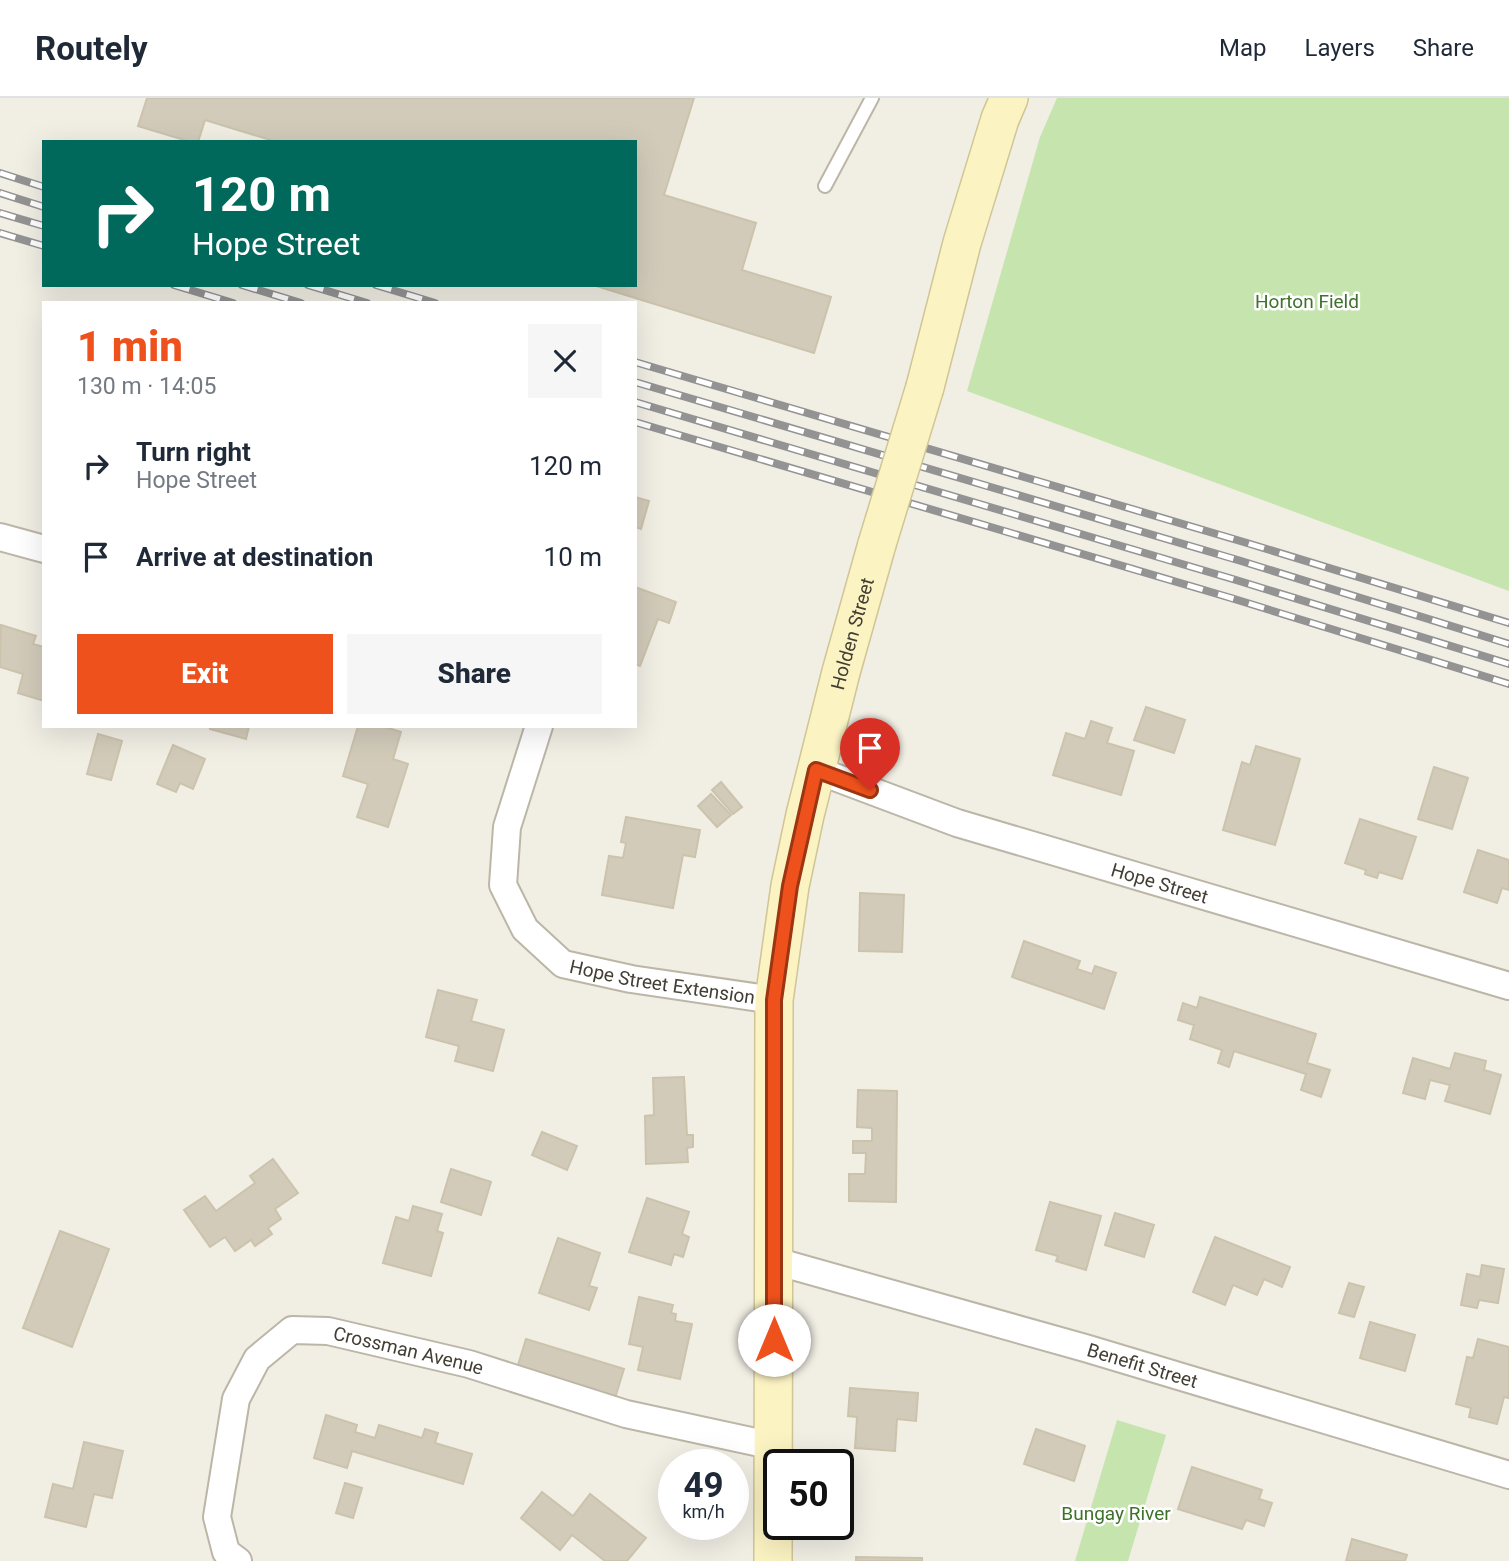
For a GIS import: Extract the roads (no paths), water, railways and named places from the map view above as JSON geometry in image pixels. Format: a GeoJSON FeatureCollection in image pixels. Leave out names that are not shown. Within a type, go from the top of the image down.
{"type":"FeatureCollection","features":[{"type":"Feature","properties":{"kind":"main road","name":"Holden Street"},"geometry":{"type":"LineString","coordinates":[[773,1561],[774,1000],[790,886],[816,770],[877,544],[925,387],[962,243],[1009,98]]}},
{"type":"Feature","properties":{"kind":"street"},"geometry":{"type":"LineString","coordinates":[[0,537],[42,548]]}},
{"type":"Feature","properties":{"kind":"street","name":"Hope Street Extension"},"geometry":{"type":"LineString","coordinates":[[538,728],[507,827],[503,885],[525,929],[563,964],[631,979],[774,1000]]}},
{"type":"Feature","properties":{"kind":"street","name":"Hope Street"},"geometry":{"type":"LineString","coordinates":[[816,770],[957,823],[1509,986]]}},
{"type":"Feature","properties":{"kind":"street","name":"Benefit Street"},"geometry":{"type":"LineString","coordinates":[[775,1261],[1085,1348],[1509,1475]]}},
{"type":"Feature","properties":{"kind":"street","name":"Crossman Avenue"},"geometry":{"type":"LineString","coordinates":[[237,1561],[226,1552],[217,1517],[236,1399],[257,1359],[292,1330],[328,1331],[469,1364],[626,1414],[774,1446]]}},
{"type":"Feature","properties":{"kind":"lane"},"geometry":{"type":"LineString","coordinates":[[825,186],[872,98]]}},
{"type":"Feature","properties":{"kind":"railway"},"geometry":{"type":"LineString","coordinates":[[0,173],[42,186]]}},
{"type":"Feature","properties":{"kind":"railway"},"geometry":{"type":"LineString","coordinates":[[0,193],[42,206]]}},
{"type":"Feature","properties":{"kind":"railway"},"geometry":{"type":"LineString","coordinates":[[0,213],[42,225]]}},
{"type":"Feature","properties":{"kind":"railway"},"geometry":{"type":"LineString","coordinates":[[0,233],[42,245]]}},
{"type":"Feature","properties":{"kind":"railway"},"geometry":{"type":"LineString","coordinates":[[181,287],[226,301]]}},
{"type":"Feature","properties":{"kind":"railway"},"geometry":{"type":"LineString","coordinates":[[249,287],[294,301]]}},
{"type":"Feature","properties":{"kind":"railway"},"geometry":{"type":"LineString","coordinates":[[315,287],[360,301]]}},
{"type":"Feature","properties":{"kind":"railway"},"geometry":{"type":"LineString","coordinates":[[383,287],[428,301]]}},
{"type":"Feature","properties":{"kind":"railway"},"geometry":{"type":"LineString","coordinates":[[637,363],[1509,623]]}},
{"type":"Feature","properties":{"kind":"railway"},"geometry":{"type":"LineString","coordinates":[[637,383],[1241,561],[1509,644]]}},
{"type":"Feature","properties":{"kind":"railway"},"geometry":{"type":"LineString","coordinates":[[637,403],[1509,664]]}},
{"type":"Feature","properties":{"kind":"railway"},"geometry":{"type":"LineString","coordinates":[[637,423],[1231,598],[1509,684]]}},
{"type":"Feature","properties":{"kind":"park label","name":"Horton Field"},"geometry":{"type":"Point","coordinates":[1307,301]}},
{"type":"Feature","properties":{"kind":"park label","name":"Bungay River"},"geometry":{"type":"Point","coordinates":[1116,1513]}}]}
